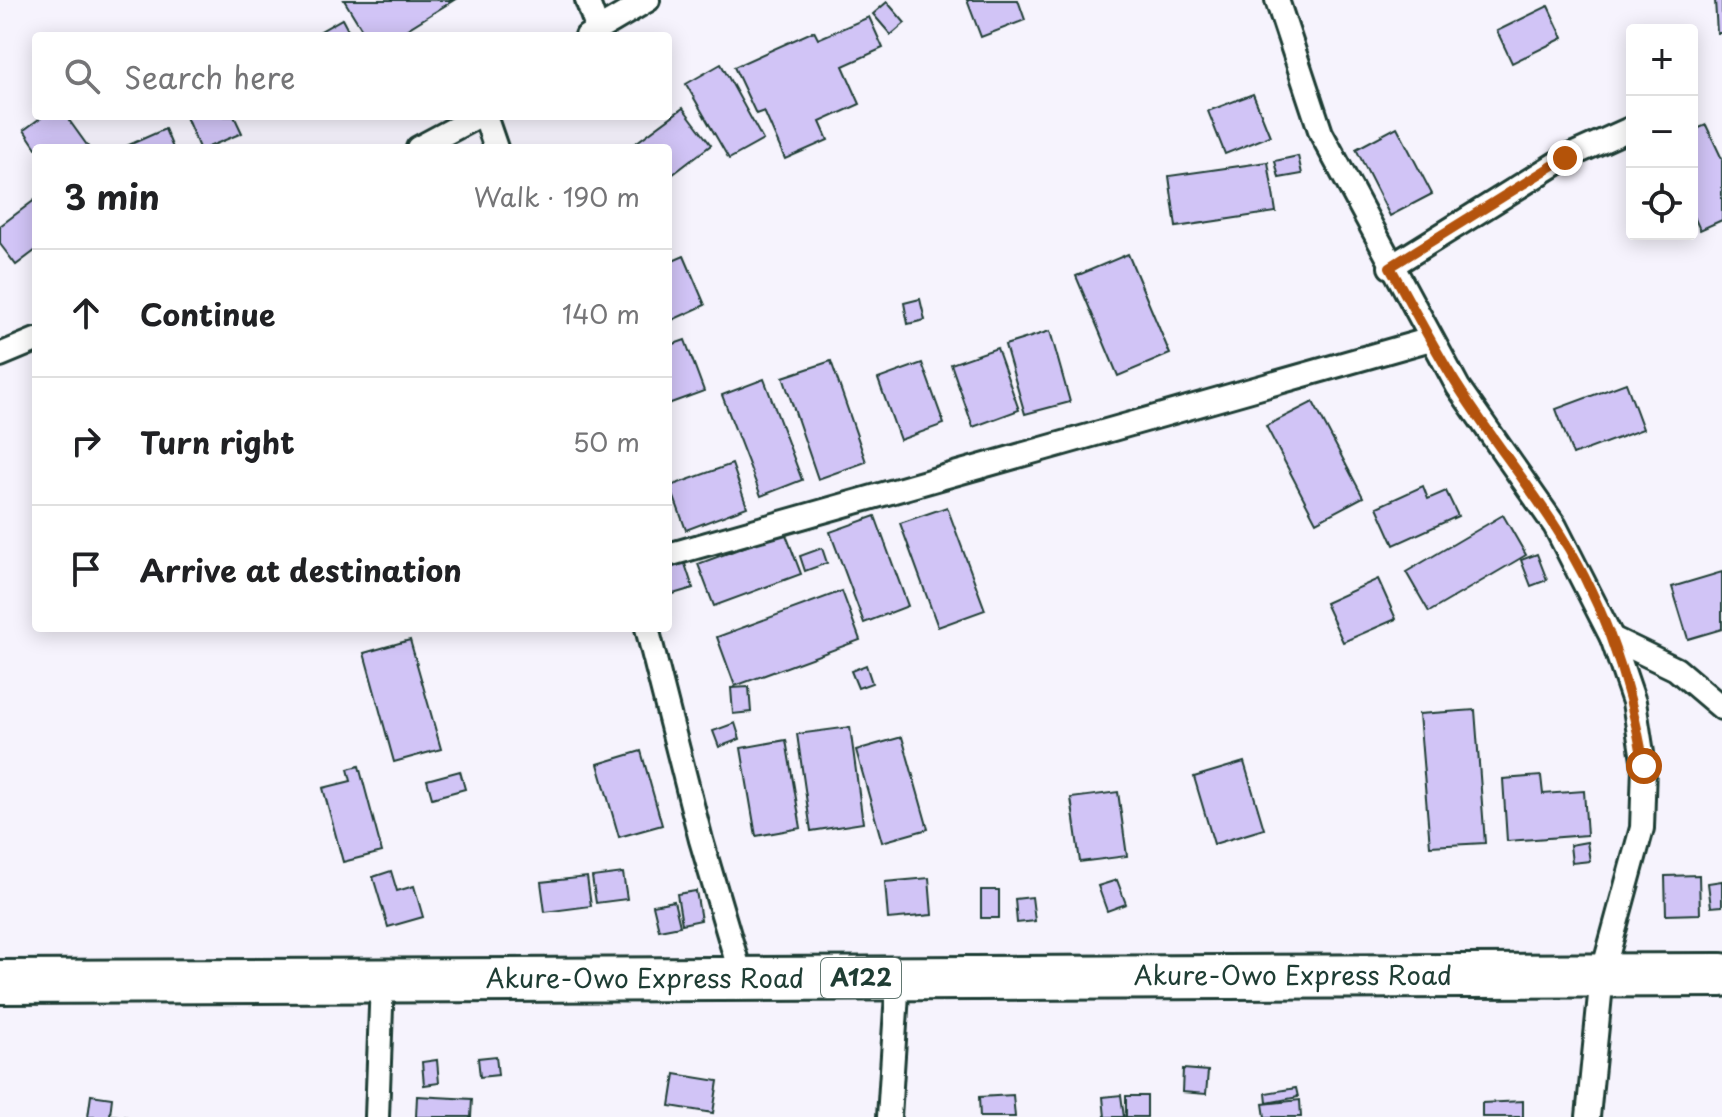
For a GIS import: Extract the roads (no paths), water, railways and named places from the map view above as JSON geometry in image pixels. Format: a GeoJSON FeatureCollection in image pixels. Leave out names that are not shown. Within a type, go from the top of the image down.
{"type":"FeatureCollection","features":[{"type":"Feature","properties":{"kind":"highway","name":"Akure-Owo Express Road"},"geometry":{"type":"LineString","coordinates":[[0,982],[1722,975]]}},
{"type":"Feature","properties":{"kind":"street"},"geometry":{"type":"LineString","coordinates":[[587,0],[592,32],[648,0]]}},
{"type":"Feature","properties":{"kind":"street"},"geometry":{"type":"LineString","coordinates":[[1277,0],[1321,133],[1390,267],[1458,387],[1555,526],[1612,638],[1634,702],[1644,766],[1642,828],[1602,975],[1588,1117]]}},
{"type":"Feature","properties":{"kind":"street"},"geometry":{"type":"LineString","coordinates":[[426,144],[470,120]]}},
{"type":"Feature","properties":{"kind":"street"},"geometry":{"type":"LineString","coordinates":[[486,120],[495,144]]}},
{"type":"Feature","properties":{"kind":"street"},"geometry":{"type":"LineString","coordinates":[[1390,267],[1565,158],[1626,131]]}},
{"type":"Feature","properties":{"kind":"street"},"geometry":{"type":"LineString","coordinates":[[672,554],[1431,339]]}},
{"type":"Feature","properties":{"kind":"street"},"geometry":{"type":"LineString","coordinates":[[0,355],[32,342]]}},
{"type":"Feature","properties":{"kind":"street"},"geometry":{"type":"LineString","coordinates":[[648,632],[701,840],[742,979]]}},
{"type":"Feature","properties":{"kind":"street"},"geometry":{"type":"LineString","coordinates":[[1612,638],[1676,669],[1722,708]]}},
{"type":"Feature","properties":{"kind":"street"},"geometry":{"type":"LineString","coordinates":[[889,1117],[898,978]]}},
{"type":"Feature","properties":{"kind":"street"},"geometry":{"type":"LineString","coordinates":[[377,1117],[382,980]]}}]}
